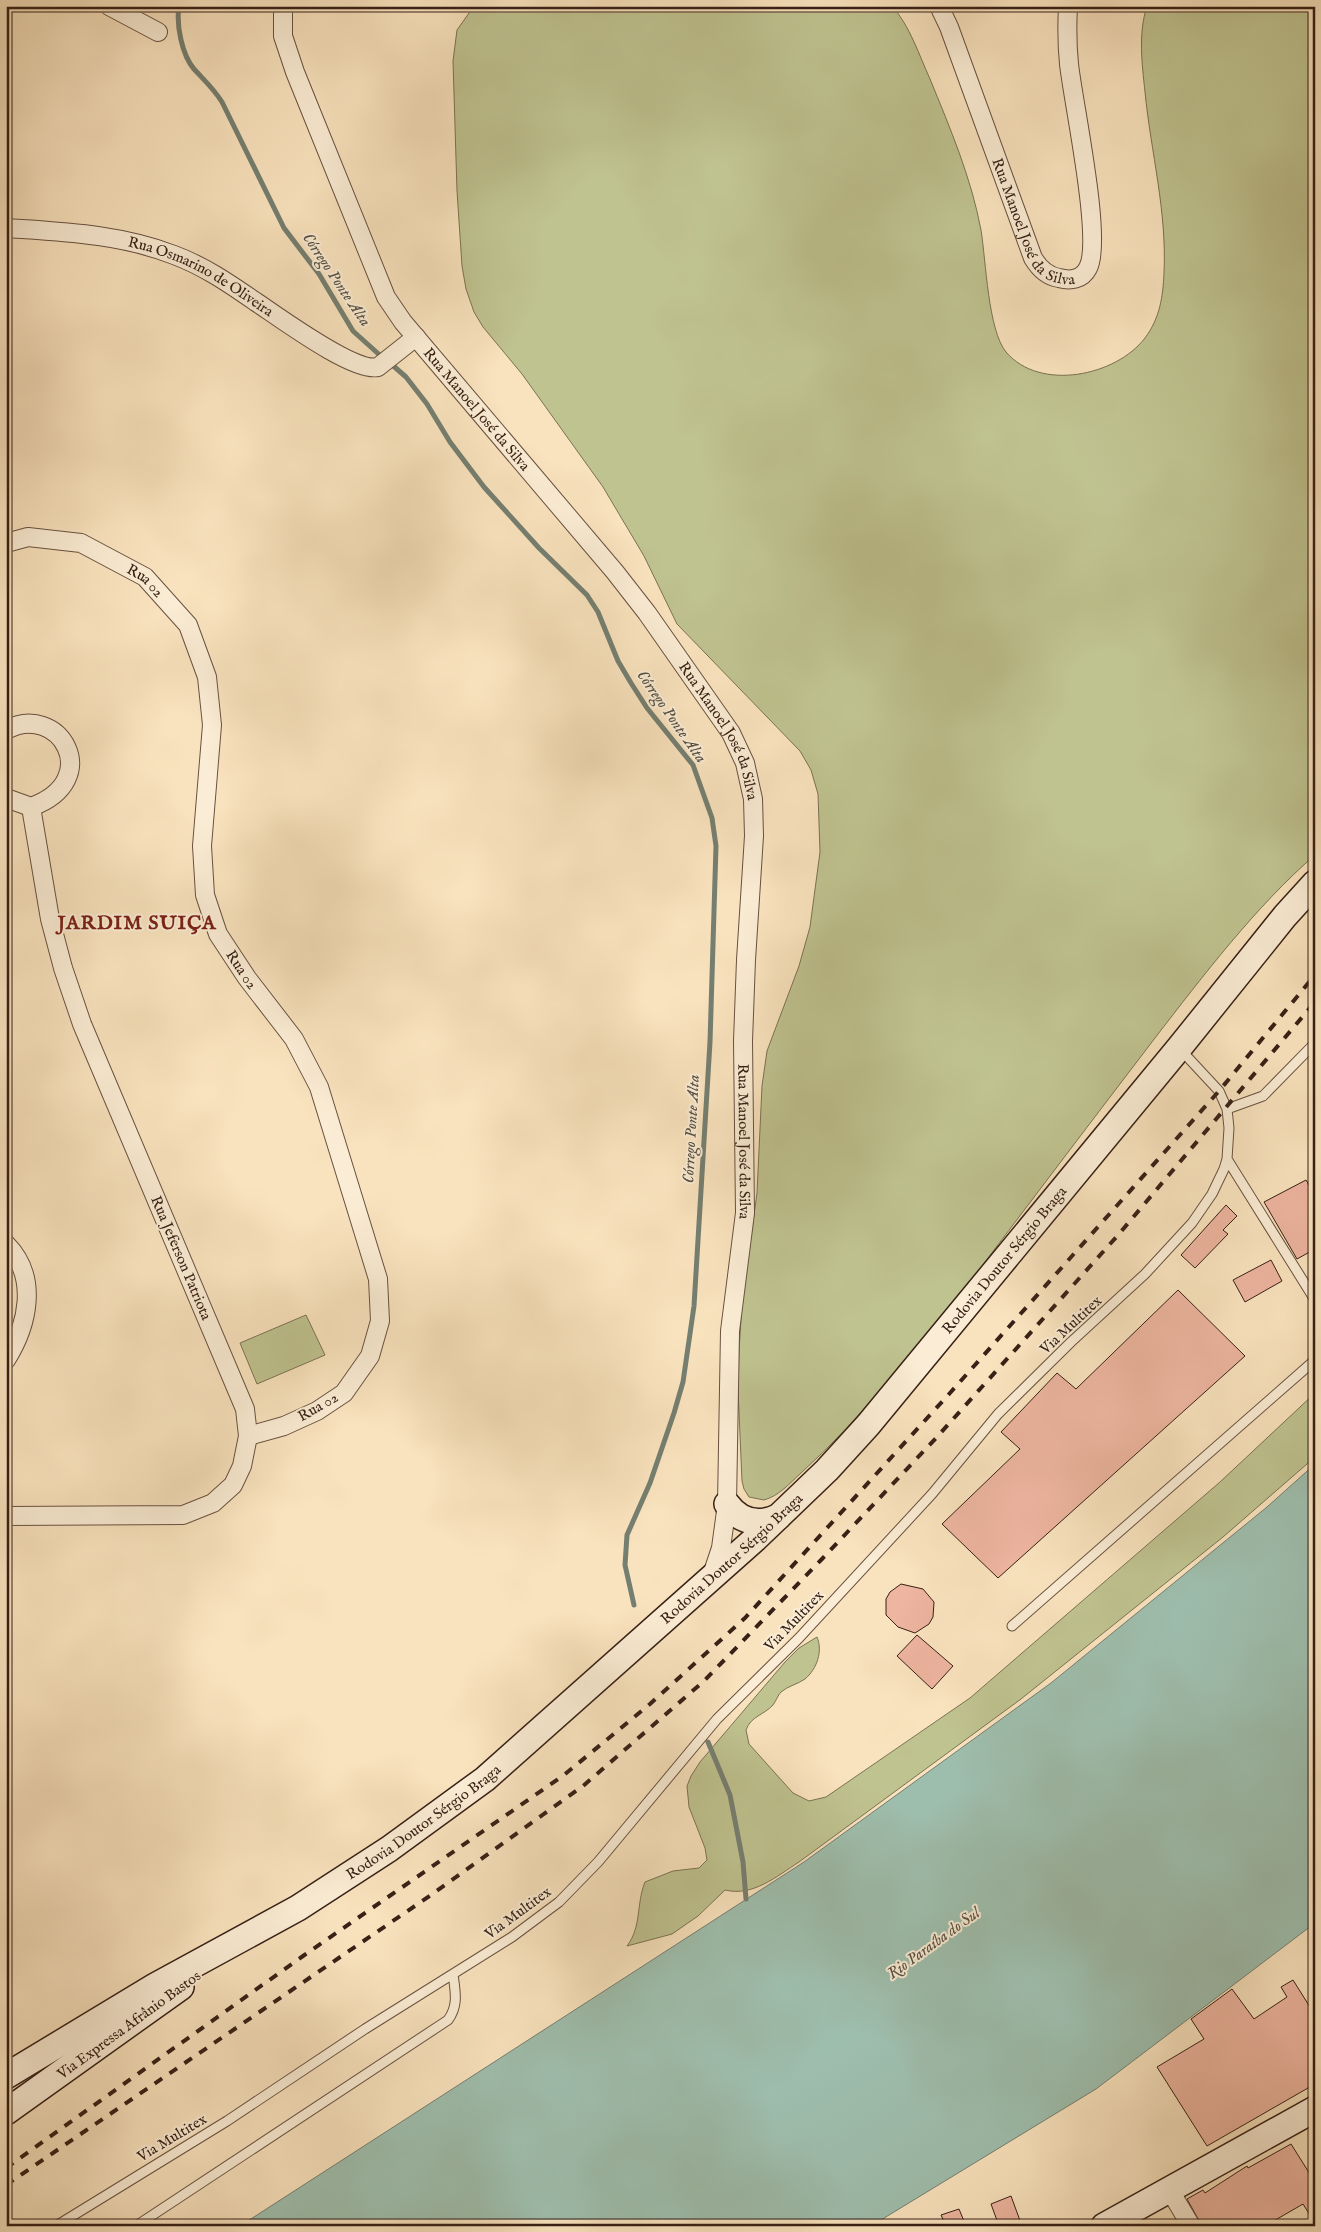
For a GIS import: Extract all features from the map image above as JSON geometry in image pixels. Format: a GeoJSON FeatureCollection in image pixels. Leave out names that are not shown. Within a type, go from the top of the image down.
{"type":"FeatureCollection","features":[{"type":"Feature","properties":{"kind":"main road","name":"Rodovia Doutor Sérgio Braga"},"geometry":{"type":"LineString","coordinates":[[6,2076],[155,1986],[298,1908],[388,1849],[485,1779],[778,1517],[828,1470],[868,1425],[1179,1048],[1285,916],[1315,883]]}},
{"type":"Feature","properties":{"kind":"main road"},"geometry":{"type":"LineString","coordinates":[[727,1504],[734,1513],[745,1520],[757,1523],[778,1517]]}},
{"type":"Feature","properties":{"kind":"main road","name":"Via Expressa Afrânio Bastos"},"geometry":{"type":"LineString","coordinates":[[6,2112],[59,2076],[249,1935]]}},
{"type":"Feature","properties":{"kind":"main road"},"geometry":{"type":"LineString","coordinates":[[1104,2226],[1315,2109]]}},
{"type":"Feature","properties":{"kind":"street"},"geometry":{"type":"LineString","coordinates":[[108,6],[158,32]]}},
{"type":"Feature","properties":{"kind":"street","name":"Rua Manoel José da Silva"},"geometry":{"type":"LineString","coordinates":[[283,6],[283,36],[287,50],[379,282],[394,310],[615,572],[647,613],[731,733],[745,762],[751,781],[754,836],[743,1041],[745,1213],[730,1331],[727,1504],[721,1548],[711,1578]]}},
{"type":"Feature","properties":{"kind":"street","name":"Rua Manoel José da Silva"},"geometry":{"type":"LineString","coordinates":[[939,6],[949,27],[1033,258],[1046,273],[1071,280],[1082,276],[1089,268],[1092,241],[1088,191],[1069,64],[1068,6]]}},
{"type":"Feature","properties":{"kind":"street","name":"Rua Osmarino de Oliveira"},"geometry":{"type":"LineString","coordinates":[[6,228],[84,233],[143,244],[175,255],[223,280],[338,355],[362,366],[378,367],[416,337]]}},
{"type":"Feature","properties":{"kind":"street","name":"Rua 02"},"geometry":{"type":"LineString","coordinates":[[6,543],[28,537],[81,543],[145,577],[188,625],[207,677],[212,725],[202,846],[205,895],[218,934],[247,978],[294,1039],[319,1087],[378,1278],[380,1321],[370,1356],[344,1393],[317,1411],[284,1426],[248,1436]]}},
{"type":"Feature","properties":{"kind":"street"},"geometry":{"type":"LineString","coordinates":[[6,730],[20,724],[34,723],[47,727],[58,735],[66,746],[70,760],[69,773],[64,786],[55,796],[31,807],[6,798]]}},
{"type":"Feature","properties":{"kind":"street","name":"Rua Jeferson Patriota"},"geometry":{"type":"LineString","coordinates":[[6,1516],[183,1515],[213,1503],[233,1485],[242,1466],[248,1436],[245,1409],[79,1015],[63,968],[50,919],[31,807]]}},
{"type":"Feature","properties":{"kind":"street"},"geometry":{"type":"LineString","coordinates":[[6,1244],[12,1250],[25,1278],[28,1309],[17,1342],[6,1360]]}},
{"type":"Feature","properties":{"kind":"street"},"geometry":{"type":"LineString","coordinates":[[1170,2189],[1191,2226]]}},
{"type":"Feature","properties":{"kind":"lane"},"geometry":{"type":"LineString","coordinates":[[1179,1048],[1219,1091],[1227,1109],[1263,1096],[1315,1044]]}},
{"type":"Feature","properties":{"kind":"lane","name":"Via Multitex"},"geometry":{"type":"LineString","coordinates":[[56,2226],[227,2121],[365,2029],[512,1937],[559,1902],[598,1862],[717,1719],[799,1638],[925,1501],[998,1414],[1071,1342],[1145,1274],[1192,1223],[1212,1194],[1227,1159],[1229,1138],[1227,1109]]}},
{"type":"Feature","properties":{"kind":"lane"},"geometry":{"type":"LineString","coordinates":[[1227,1159],[1315,1300]]}},
{"type":"Feature","properties":{"kind":"lane"},"geometry":{"type":"LineString","coordinates":[[1012,1626],[1315,1360]]}},
{"type":"Feature","properties":{"kind":"lane"},"geometry":{"type":"LineString","coordinates":[[136,2226],[448,2020],[454,2012],[456,2003],[453,1974]]}},
{"type":"Feature","properties":{"kind":"green space"},"geometry":{"type":"Polygon","coordinates":[[[474,6],[892,6],[904,22],[914,41],[966,172],[981,230],[991,312],[1000,342],[1006,352],[1021,364],[1038,372],[1057,375],[1097,370],[1116,362],[1132,351],[1145,338],[1154,323],[1160,307],[1164,273],[1163,227],[1142,59],[1142,27],[1147,6],[1315,6],[1315,855],[1272,896],[1211,966],[960,1295],[884,1387],[823,1453],[784,1489],[775,1496],[764,1500],[749,1497],[742,1481],[738,1388],[742,1303],[757,1193],[762,1086],[767,1051],[799,966],[810,927],[820,852],[818,794],[811,770],[800,751],[677,624],[644,556],[603,487],[522,374],[483,327],[474,312],[466,289],[462,266],[457,191],[453,61],[457,30],[474,6]]]}},
{"type":"Feature","properties":{"kind":"green space"},"geometry":{"type":"Polygon","coordinates":[[[306,1315],[325,1355],[257,1384],[240,1343],[306,1315]]]}},
{"type":"Feature","properties":{"kind":"green space"},"geometry":{"type":"Polygon","coordinates":[[[1315,1393],[1315,1457],[1223,1537],[1021,1699],[799,1862],[755,1888],[745,1891],[725,1890],[698,1916],[672,1934],[627,1946],[635,1931],[645,1882],[673,1871],[699,1868],[707,1860],[705,1848],[689,1807],[687,1786],[691,1776],[700,1762],[799,1648],[817,1637],[819,1654],[813,1670],[805,1679],[781,1692],[773,1705],[754,1719],[746,1730],[749,1744],[793,1793],[809,1801],[826,1797],[970,1698],[1220,1482],[1315,1393]]]}},
{"type":"Feature","properties":{"kind":"water","name":"Rio Paraíba do Sul"},"geometry":{"type":"Polygon","coordinates":[[[1315,1464],[1315,1923],[1096,2089],[871,2226],[240,2226],[804,1862],[1051,1683],[1267,1507],[1315,1464]]]}},
{"type":"Feature","properties":{"kind":"building"},"geometry":{"type":"Polygon","coordinates":[[[1306,1180],[1315,1195],[1315,1249],[1297,1259],[1264,1202],[1306,1180]]]}},
{"type":"Feature","properties":{"kind":"building"},"geometry":{"type":"Polygon","coordinates":[[[1226,1205],[1237,1216],[1223,1230],[1228,1234],[1195,1268],[1181,1255],[1226,1205]]]}},
{"type":"Feature","properties":{"kind":"building"},"geometry":{"type":"Polygon","coordinates":[[[1271,1260],[1282,1281],[1245,1302],[1233,1280],[1271,1260]]]}},
{"type":"Feature","properties":{"kind":"building"},"geometry":{"type":"Polygon","coordinates":[[[1178,1290],[1245,1356],[998,1578],[942,1524],[1020,1449],[1001,1432],[1057,1373],[1076,1389],[1178,1290]]]}},
{"type":"Feature","properties":{"kind":"building"},"geometry":{"type":"Polygon","coordinates":[[[901,1584],[923,1589],[934,1602],[933,1617],[929,1624],[915,1633],[898,1627],[886,1615],[886,1599],[890,1592],[901,1584]]]}},
{"type":"Feature","properties":{"kind":"building"},"geometry":{"type":"Polygon","coordinates":[[[917,1635],[953,1666],[932,1689],[897,1656],[917,1635]]]}},
{"type":"Feature","properties":{"kind":"building"},"geometry":{"type":"Polygon","coordinates":[[[1293,1980],[1315,2015],[1315,2084],[1207,2146],[1157,2067],[1204,2039],[1191,2019],[1232,1989],[1254,2019],[1287,1997],[1281,1987],[1293,1980]]]}},
{"type":"Feature","properties":{"kind":"building"},"geometry":{"type":"Polygon","coordinates":[[[1291,2144],[1315,2182],[1315,2223],[1303,2204],[1265,2226],[1202,2226],[1187,2199],[1203,2190],[1205,2193],[1247,2166],[1248,2168],[1291,2144]]]}},
{"type":"Feature","properties":{"kind":"building"},"geometry":{"type":"Polygon","coordinates":[[[1011,2196],[1022,2226],[999,2226],[991,2204],[1011,2196]]]}},
{"type":"Feature","properties":{"kind":"building"},"geometry":{"type":"Polygon","coordinates":[[[959,2209],[966,2226],[946,2226],[941,2215],[959,2209]]]}},
{"type":"Feature","properties":{"kind":"waterway","name":"Córrego Ponte Alta"},"geometry":{"type":"LineString","coordinates":[[179,6],[179,31],[186,56],[194,69],[222,102],[284,228],[319,274],[353,331],[383,358]]}},
{"type":"Feature","properties":{"kind":"waterway","name":"Córrego Ponte Alta"},"geometry":{"type":"LineString","coordinates":[[390,363],[406,377],[427,404],[450,442],[484,487],[539,548],[587,595],[598,612],[618,661],[631,683],[647,708],[693,765],[712,818],[716,846],[710,1042],[694,1306],[683,1382],[674,1413],[650,1483],[627,1535],[625,1565],[634,1605]]}},
{"type":"Feature","properties":{"kind":"waterway"},"geometry":{"type":"LineString","coordinates":[[708,1742],[730,1795],[743,1862],[746,1899]]}},
{"type":"Feature","properties":{"kind":"railway"},"geometry":{"type":"LineString","coordinates":[[6,2168],[303,1956],[564,1775],[650,1704],[745,1618],[950,1393],[1219,1091],[1315,975]]}},
{"type":"Feature","properties":{"kind":"railway"},"geometry":{"type":"LineString","coordinates":[[6,2185],[431,1895],[583,1786],[704,1681],[937,1437],[1119,1234],[1315,1002]]}},
{"type":"Feature","properties":{"kind":"district","name":"JARDIM SUIÇA"},"geometry":{"type":"Point","coordinates":[137,923]}}]}
